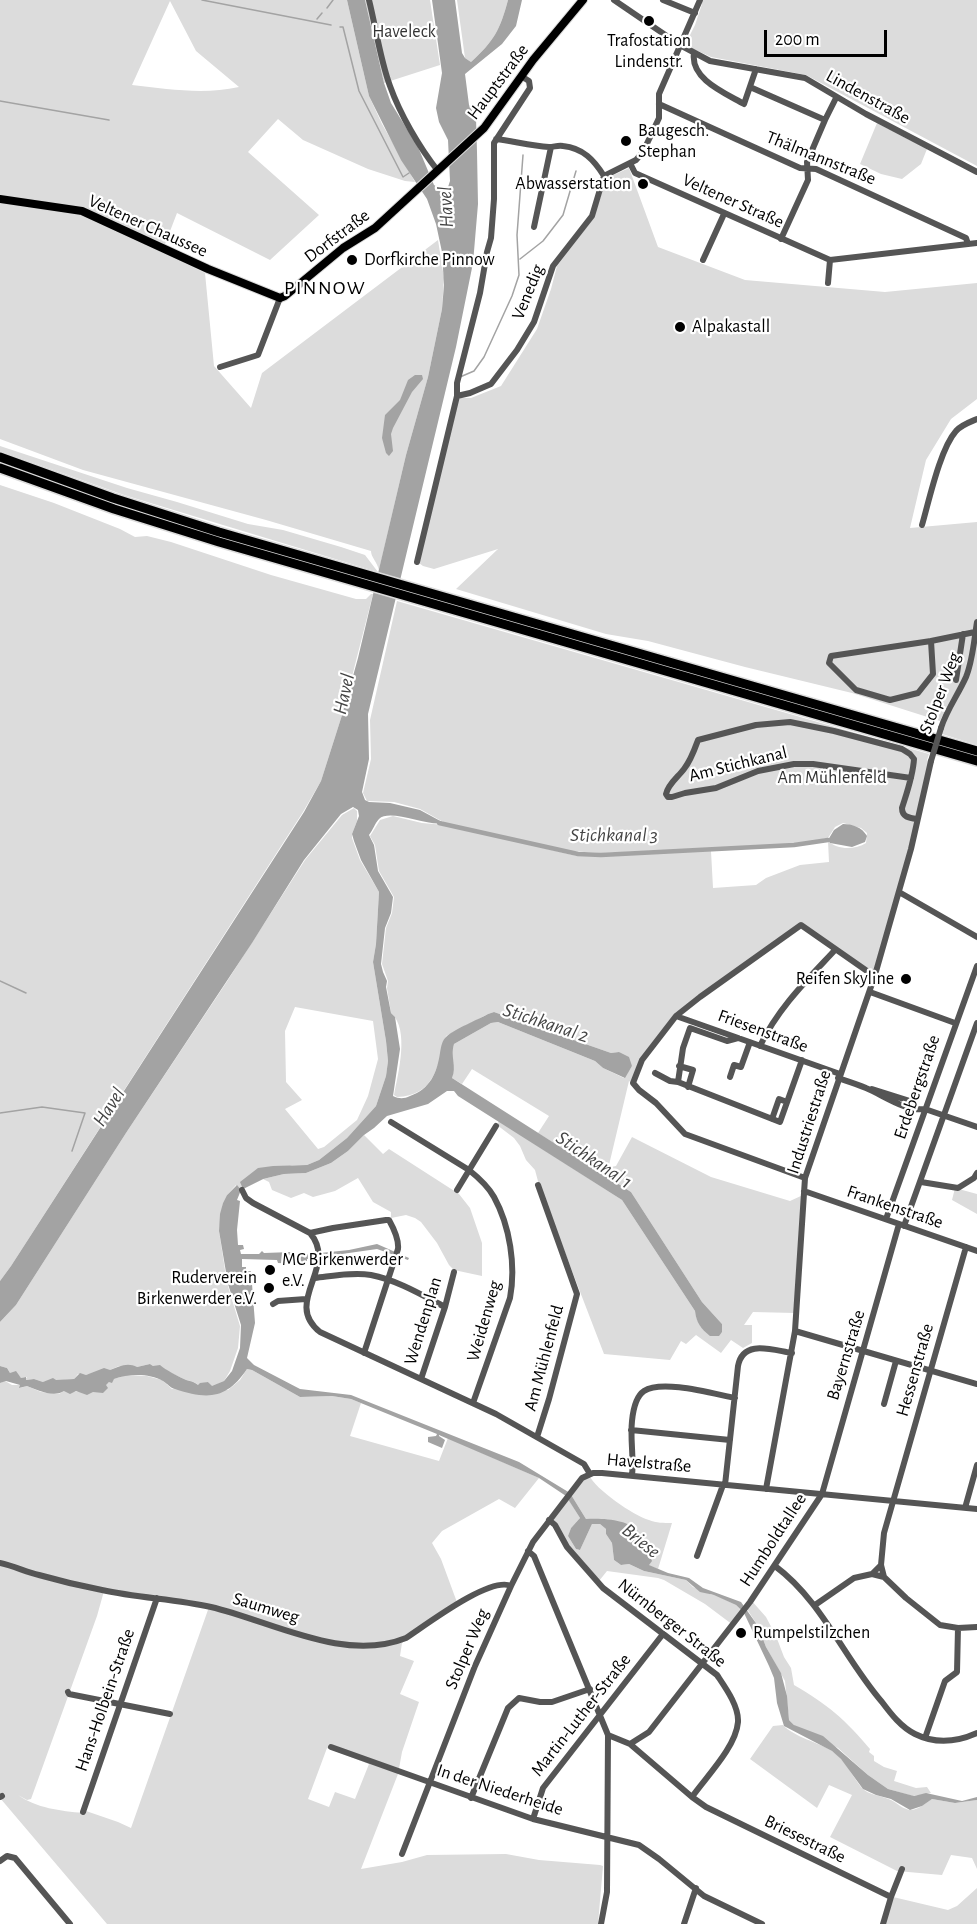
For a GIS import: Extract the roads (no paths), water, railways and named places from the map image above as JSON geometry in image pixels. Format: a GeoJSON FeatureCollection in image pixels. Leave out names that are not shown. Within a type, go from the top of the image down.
{"type":"FeatureCollection","features":[{"type":"Feature","properties":{"kind":"highway"},"geometry":{"type":"LineString","coordinates":[[0,457],[157,512],[367,580]]}},
{"type":"Feature","properties":{"kind":"highway"},"geometry":{"type":"LineString","coordinates":[[0,468],[166,526],[977,751]]}},
{"type":"Feature","properties":{"kind":"highway"},"geometry":{"type":"LineString","coordinates":[[406,591],[977,762]]}},
{"type":"Feature","properties":{"kind":"main road","name":"Hauptstraße"},"geometry":{"type":"LineString","coordinates":[[435,174],[484,128],[521,76],[583,0]]}},
{"type":"Feature","properties":{"kind":"main road","name":"Dorfstraße"},"geometry":{"type":"LineString","coordinates":[[280,297],[285,296],[343,248],[375,228],[435,174]]}},
{"type":"Feature","properties":{"kind":"main road","name":"Veltener Chaussee"},"geometry":{"type":"LineString","coordinates":[[0,199],[82,211],[208,269],[280,297]]}},
{"type":"Feature","properties":{"kind":"street"},"geometry":{"type":"LineString","coordinates":[[369,0],[389,84],[435,174]]}},
{"type":"Feature","properties":{"kind":"street","name":"Lindenstraße"},"geometry":{"type":"LineString","coordinates":[[614,0],[680,45],[710,61],[805,78],[836,98],[977,172]]}},
{"type":"Feature","properties":{"kind":"street"},"geometry":{"type":"LineString","coordinates":[[663,0],[695,13]]}},
{"type":"Feature","properties":{"kind":"street"},"geometry":{"type":"LineString","coordinates":[[496,139],[551,147],[564,146],[584,152],[594,160],[604,176],[633,161],[643,152],[659,118],[659,94],[700,0]]}},
{"type":"Feature","properties":{"kind":"street"},"geometry":{"type":"LineString","coordinates":[[694,53],[693,61],[700,74],[716,88],[744,104],[756,69]]}},
{"type":"Feature","properties":{"kind":"street"},"geometry":{"type":"LineString","coordinates":[[417,562],[457,396],[459,372],[480,293],[491,238],[496,139],[530,88],[529,81],[521,76]]}},
{"type":"Feature","properties":{"kind":"street"},"geometry":{"type":"LineString","coordinates":[[750,87],[825,120]]}},
{"type":"Feature","properties":{"kind":"street"},"geometry":{"type":"LineString","coordinates":[[781,239],[808,180],[807,162],[836,98]]}},
{"type":"Feature","properties":{"kind":"street","name":"Thälmannstraße"},"geometry":{"type":"LineString","coordinates":[[659,104],[800,168],[816,169],[966,238],[968,244]]}},
{"type":"Feature","properties":{"kind":"street"},"geometry":{"type":"LineString","coordinates":[[534,227],[551,147]]}},
{"type":"Feature","properties":{"kind":"street","name":"Veltener Straße"},"geometry":{"type":"LineString","coordinates":[[633,161],[635,173],[830,260],[977,243]]}},
{"type":"Feature","properties":{"kind":"street","name":"Venedig"},"geometry":{"type":"LineString","coordinates":[[457,396],[491,384],[517,350],[534,322],[553,266],[592,216],[604,176]]}},
{"type":"Feature","properties":{"kind":"street"},"geometry":{"type":"LineString","coordinates":[[703,260],[724,214]]}},
{"type":"Feature","properties":{"kind":"street"},"geometry":{"type":"LineString","coordinates":[[828,283],[830,260]]}},
{"type":"Feature","properties":{"kind":"street"},"geometry":{"type":"LineString","coordinates":[[220,367],[258,355],[280,297]]}},
{"type":"Feature","properties":{"kind":"street"},"geometry":{"type":"LineString","coordinates":[[922,525],[932,488],[948,445],[956,431],[977,419]]}},
{"type":"Feature","properties":{"kind":"street","name":"Stolper Weg"},"geometry":{"type":"LineString","coordinates":[[919,808],[948,708],[967,675],[977,622]]}},
{"type":"Feature","properties":{"kind":"street"},"geometry":{"type":"LineString","coordinates":[[932,641],[933,674],[918,693],[890,700],[856,690],[829,663],[831,656],[932,641],[975,632]]}},
{"type":"Feature","properties":{"kind":"street"},"geometry":{"type":"LineString","coordinates":[[956,680],[963,634]]}},
{"type":"Feature","properties":{"kind":"street","name":"Am Stichkanal"},"geometry":{"type":"LineString","coordinates":[[911,778],[800,764],[758,771],[716,788],[672,797],[667,795],[666,791],[690,761],[698,740],[756,725],[782,721],[802,723],[906,751],[914,759],[911,778],[902,811],[906,816],[917,819]]}},
{"type":"Feature","properties":{"kind":"street","name":"Industriestraße"},"geometry":{"type":"LineString","coordinates":[[766,1489],[795,1331],[805,1178],[870,992],[899,892],[919,808]]}},
{"type":"Feature","properties":{"kind":"street"},"geometry":{"type":"LineString","coordinates":[[899,892],[977,937]]}},
{"type":"Feature","properties":{"kind":"street"},"geometry":{"type":"LineString","coordinates":[[805,1178],[685,1134],[656,1103],[633,1083],[642,1060],[676,1016],[801,925],[875,975]]}},
{"type":"Feature","properties":{"kind":"street"},"geometry":{"type":"LineString","coordinates":[[760,1046],[791,997],[835,950]]}},
{"type":"Feature","properties":{"kind":"street","name":"Erdebergstraße"},"geometry":{"type":"LineString","coordinates":[[886,1219],[977,966]]}},
{"type":"Feature","properties":{"kind":"street"},"geometry":{"type":"LineString","coordinates":[[870,992],[955,1023]]}},
{"type":"Feature","properties":{"kind":"street","name":"Friesenstraße"},"geometry":{"type":"LineString","coordinates":[[676,1016],[802,1060],[884,1098],[977,1127]]}},
{"type":"Feature","properties":{"kind":"street","name":"Erdebergstraße"},"geometry":{"type":"LineString","coordinates":[[902,1225],[921,1182],[977,1023]]}},
{"type":"Feature","properties":{"kind":"street"},"geometry":{"type":"LineString","coordinates":[[678,1083],[679,1066],[690,1028],[727,1041],[738,1038]]}},
{"type":"Feature","properties":{"kind":"street"},"geometry":{"type":"LineString","coordinates":[[729,1077],[734,1065],[741,1067],[750,1042]]}},
{"type":"Feature","properties":{"kind":"street"},"geometry":{"type":"LineString","coordinates":[[655,1073],[670,1081],[772,1119],[779,1100],[787,1102],[802,1060]]}},
{"type":"Feature","properties":{"kind":"street"},"geometry":{"type":"LineString","coordinates":[[679,1066],[693,1071],[688,1087]]}},
{"type":"Feature","properties":{"kind":"street","name":"Friesenstraße"},"geometry":{"type":"LineString","coordinates":[[866,1088],[910,1101]]}},
{"type":"Feature","properties":{"kind":"street","name":"Weidenweg"},"geometry":{"type":"LineString","coordinates":[[391,1122],[469,1170],[490,1191],[499,1207],[508,1237],[513,1282],[505,1314],[473,1403]]}},
{"type":"Feature","properties":{"kind":"street"},"geometry":{"type":"LineString","coordinates":[[457,1190],[496,1126]]}},
{"type":"Feature","properties":{"kind":"street"},"geometry":{"type":"LineString","coordinates":[[921,1182],[958,1188],[974,1178],[977,1173]]}},
{"type":"Feature","properties":{"kind":"street","name":"Am Mühlenfeld"},"geometry":{"type":"LineString","coordinates":[[537,1437],[577,1294],[538,1185]]}},
{"type":"Feature","properties":{"kind":"street"},"geometry":{"type":"LineString","coordinates":[[242,1190],[246,1198],[253,1203],[310,1233],[316,1241],[319,1256],[315,1278],[306,1299],[278,1301],[273,1304]]}},
{"type":"Feature","properties":{"kind":"street","name":"Frankenstraße"},"geometry":{"type":"LineString","coordinates":[[804,1191],[977,1251]]}},
{"type":"Feature","properties":{"kind":"street"},"geometry":{"type":"LineString","coordinates":[[310,1233],[333,1227],[389,1220],[398,1242],[396,1255],[364,1353]]}},
{"type":"Feature","properties":{"kind":"street","name":"Bayernstraße"},"geometry":{"type":"LineString","coordinates":[[822,1494],[861,1354],[902,1225]]}},
{"type":"Feature","properties":{"kind":"street","name":"Hessenstraße"},"geometry":{"type":"LineString","coordinates":[[884,1577],[881,1565],[884,1533],[966,1248]]}},
{"type":"Feature","properties":{"kind":"street","name":"Wendenplan"},"geometry":{"type":"LineString","coordinates":[[421,1379],[454,1272]]}},
{"type":"Feature","properties":{"kind":"street"},"geometry":{"type":"LineString","coordinates":[[315,1278],[360,1274],[388,1280],[445,1307]]}},
{"type":"Feature","properties":{"kind":"street","name":"Havelstraße"},"geometry":{"type":"LineString","coordinates":[[306,1299],[306,1313],[313,1327],[320,1332],[473,1403],[584,1464],[590,1474],[977,1509]]}},
{"type":"Feature","properties":{"kind":"street"},"geometry":{"type":"LineString","coordinates":[[795,1331],[977,1384]]}},
{"type":"Feature","properties":{"kind":"street"},"geometry":{"type":"LineString","coordinates":[[697,1557],[724,1485],[739,1361],[745,1352],[756,1347],[792,1353]]}},
{"type":"Feature","properties":{"kind":"street"},"geometry":{"type":"LineString","coordinates":[[884,1404],[896,1360]]}},
{"type":"Feature","properties":{"kind":"street"},"geometry":{"type":"LineString","coordinates":[[632,1476],[634,1457],[632,1430],[637,1400],[644,1391],[668,1387],[735,1398]]}},
{"type":"Feature","properties":{"kind":"street"},"geometry":{"type":"LineString","coordinates":[[632,1430],[730,1440]]}},
{"type":"Feature","properties":{"kind":"street"},"geometry":{"type":"LineString","coordinates":[[965,1508],[977,1465]]}},
{"type":"Feature","properties":{"kind":"street","name":"Stolper Weg"},"geometry":{"type":"LineString","coordinates":[[402,1854],[475,1666],[528,1551],[579,1480],[590,1474]]}},
{"type":"Feature","properties":{"kind":"street","name":"Humboldtallee"},"geometry":{"type":"LineString","coordinates":[[703,1664],[741,1615],[822,1494]]}},
{"type":"Feature","properties":{"kind":"street","name":"Nürnberger Straße"},"geometry":{"type":"LineString","coordinates":[[549,1520],[603,1588],[717,1675],[726,1689],[738,1720],[735,1734],[729,1747],[692,1797]]}},
{"type":"Feature","properties":{"kind":"street"},"geometry":{"type":"LineString","coordinates":[[528,1551],[534,1556],[601,1713],[608,1735],[607,1892],[601,1924]]}},
{"type":"Feature","properties":{"kind":"street","name":"Saumweg"},"geometry":{"type":"LineString","coordinates":[[0,1563],[37,1575],[104,1591],[213,1608],[274,1628],[342,1645],[398,1642],[482,1590],[502,1584],[511,1586]]}},
{"type":"Feature","properties":{"kind":"street"},"geometry":{"type":"LineString","coordinates":[[872,1574],[881,1565]]}},
{"type":"Feature","properties":{"kind":"street"},"geometry":{"type":"LineString","coordinates":[[775,1566],[797,1585],[814,1605],[868,1686],[898,1721],[912,1732],[925,1738],[951,1741],[977,1733]]}},
{"type":"Feature","properties":{"kind":"street"},"geometry":{"type":"LineString","coordinates":[[814,1605],[854,1578],[872,1574],[884,1577],[906,1598],[940,1624],[958,1628],[977,1627]]}},
{"type":"Feature","properties":{"kind":"street","name":"Hans-Holbein-Straße"},"geometry":{"type":"LineString","coordinates":[[83,1812],[157,1598]]}},
{"type":"Feature","properties":{"kind":"street"},"geometry":{"type":"LineString","coordinates":[[925,1738],[945,1681],[957,1672],[958,1628]]}},
{"type":"Feature","properties":{"kind":"street","name":"Martin-Luther-Straße"},"geometry":{"type":"LineString","coordinates":[[533,1819],[543,1788],[663,1634]]}},
{"type":"Feature","properties":{"kind":"street"},"geometry":{"type":"LineString","coordinates":[[608,1735],[630,1744],[649,1732],[703,1664]]}},
{"type":"Feature","properties":{"kind":"street"},"geometry":{"type":"LineString","coordinates":[[471,1798],[512,1704],[523,1698],[536,1702],[552,1702],[590,1689]]}},
{"type":"Feature","properties":{"kind":"street"},"geometry":{"type":"LineString","coordinates":[[68,1692],[170,1714]]}},
{"type":"Feature","properties":{"kind":"street","name":"Briesestraße"},"geometry":{"type":"LineString","coordinates":[[630,1744],[706,1807],[891,1897]]}},
{"type":"Feature","properties":{"kind":"street","name":"In der Niederheide"},"geometry":{"type":"LineString","coordinates":[[331,1747],[533,1819],[639,1845],[704,1896],[762,1924]]}},
{"type":"Feature","properties":{"kind":"street"},"geometry":{"type":"LineString","coordinates":[[0,1861],[9,1856],[15,1858],[70,1924]]}},
{"type":"Feature","properties":{"kind":"street"},"geometry":{"type":"LineString","coordinates":[[883,1924],[902,1869]]}},
{"type":"Feature","properties":{"kind":"street"},"geometry":{"type":"LineString","coordinates":[[684,1924],[696,1888]]}},
{"type":"Feature","properties":{"kind":"water","name":"Havel"},"geometry":{"type":"Polygon","coordinates":[[[347,0],[365,0],[384,83],[391,103],[418,147],[434,185],[441,189],[448,187],[450,181],[448,140],[439,122],[436,108],[442,73],[432,0],[455,0],[462,53],[471,62],[495,34],[508,0],[522,0],[516,26],[502,44],[465,74],[469,105],[476,118],[478,204],[473,263],[456,347],[368,714],[369,759],[362,792],[365,800],[420,810],[444,823],[429,823],[400,816],[384,816],[379,819],[369,835],[374,845],[378,871],[393,897],[391,913],[385,928],[381,964],[387,981],[386,987],[391,1013],[395,1017],[400,1049],[393,1096],[406,1098],[423,1089],[434,1074],[445,1038],[494,1012],[611,1053],[619,1052],[629,1057],[632,1066],[625,1078],[603,1068],[595,1061],[498,1022],[491,1023],[454,1044],[452,1078],[631,1192],[702,1302],[722,1324],[722,1332],[719,1336],[710,1336],[702,1328],[696,1319],[695,1311],[622,1200],[458,1096],[454,1091],[447,1091],[428,1104],[387,1116],[331,1163],[306,1173],[284,1174],[263,1179],[243,1189],[240,1182],[258,1168],[307,1165],[319,1160],[347,1138],[376,1106],[386,1076],[388,1061],[386,1041],[373,962],[379,892],[361,860],[354,841],[352,834],[359,816],[358,810],[353,807],[341,814],[304,860],[16,1305],[0,1322],[0,1281],[304,812],[321,781],[358,658],[406,455],[428,377],[442,309],[444,285],[442,252],[436,224],[427,199],[401,160],[369,96],[347,0]]]}},
{"type":"Feature","properties":{"kind":"water"},"geometry":{"type":"Polygon","coordinates":[[[415,375],[422,375],[423,379],[412,392],[393,428],[391,434],[393,451],[389,456],[382,438],[385,415],[400,400],[408,380],[415,375]]]}},
{"type":"Feature","properties":{"kind":"water"},"geometry":{"type":"Polygon","coordinates":[[[843,824],[860,828],[867,836],[865,842],[852,847],[830,843],[828,840],[834,830],[843,824]]]}},
{"type":"Feature","properties":{"kind":"water","name":"Briese"},"geometry":{"type":"Polygon","coordinates":[[[237,1185],[241,1190],[237,1200],[240,1201],[237,1230],[238,1245],[243,1245],[244,1249],[240,1250],[241,1254],[259,1254],[262,1251],[264,1253],[292,1252],[292,1256],[349,1250],[377,1244],[409,1258],[408,1260],[377,1249],[307,1259],[307,1261],[294,1264],[278,1263],[277,1260],[242,1259],[242,1267],[246,1267],[246,1271],[251,1271],[255,1323],[247,1358],[254,1365],[300,1389],[351,1395],[519,1462],[570,1493],[586,1519],[608,1519],[630,1525],[636,1529],[643,1540],[652,1561],[649,1565],[689,1578],[703,1588],[741,1602],[758,1626],[766,1647],[781,1673],[787,1696],[789,1720],[794,1725],[823,1736],[888,1789],[914,1796],[926,1793],[962,1801],[977,1797],[977,1800],[955,1803],[932,1799],[910,1810],[891,1799],[863,1789],[841,1759],[832,1751],[784,1726],[777,1703],[774,1678],[744,1613],[736,1605],[714,1595],[700,1592],[686,1580],[644,1571],[629,1564],[621,1565],[614,1560],[612,1543],[606,1534],[606,1529],[600,1524],[592,1524],[580,1550],[576,1549],[568,1536],[571,1528],[580,1518],[566,1496],[539,1478],[439,1435],[445,1440],[442,1448],[428,1442],[428,1437],[437,1434],[351,1399],[332,1396],[300,1397],[247,1369],[232,1386],[216,1394],[207,1395],[187,1393],[157,1378],[138,1375],[114,1379],[112,1383],[109,1382],[106,1385],[108,1388],[103,1393],[93,1392],[87,1395],[76,1391],[70,1394],[64,1391],[50,1394],[27,1386],[19,1388],[20,1385],[6,1381],[0,1383],[0,1366],[7,1368],[10,1373],[16,1371],[21,1378],[26,1377],[26,1380],[34,1379],[43,1382],[53,1378],[56,1380],[74,1379],[80,1373],[86,1375],[104,1368],[110,1370],[124,1365],[137,1367],[150,1364],[160,1365],[175,1375],[198,1385],[208,1382],[212,1386],[224,1381],[232,1371],[240,1348],[241,1325],[228,1284],[219,1231],[220,1214],[227,1195],[237,1185]]]}},
{"type":"Feature","properties":{"kind":"waterway"},"geometry":{"type":"LineString","coordinates":[[202,0],[331,25]]}},
{"type":"Feature","properties":{"kind":"waterway"},"geometry":{"type":"LineString","coordinates":[[327,8],[333,0]]}},
{"type":"Feature","properties":{"kind":"waterway"},"geometry":{"type":"LineString","coordinates":[[317,19],[322,13]]}},
{"type":"Feature","properties":{"kind":"waterway"},"geometry":{"type":"LineString","coordinates":[[340,27],[343,27],[359,91],[403,177],[409,173]]}},
{"type":"Feature","properties":{"kind":"waterway"},"geometry":{"type":"LineString","coordinates":[[0,101],[109,120]]}},
{"type":"Feature","properties":{"kind":"waterway"},"geometry":{"type":"LineString","coordinates":[[460,377],[474,371],[484,357],[512,296],[519,275],[517,235],[523,155]]}},
{"type":"Feature","properties":{"kind":"waterway"},"geometry":{"type":"LineString","coordinates":[[520,259],[543,241],[563,215],[576,171]]}},
{"type":"Feature","properties":{"kind":"waterway","name":"Stichkanal 3"},"geometry":{"type":"LineString","coordinates":[[439,823],[578,854],[601,855],[794,845],[828,840]]}},
{"type":"Feature","properties":{"kind":"waterway"},"geometry":{"type":"LineString","coordinates":[[0,981],[26,993]]}},
{"type":"Feature","properties":{"kind":"waterway","name":"Havel"},"geometry":{"type":"LineString","coordinates":[[0,1113],[42,1107],[85,1113],[72,1151]]}},
{"type":"Feature","properties":{"kind":"place","name":"Trafostation Lindenstr."},"geometry":{"type":"Point","coordinates":[649,21]}},
{"type":"Feature","properties":{"kind":"place","name":"Baugesch. Stephan"},"geometry":{"type":"Point","coordinates":[626,141]}},
{"type":"Feature","properties":{"kind":"place","name":"Abwasserstation"},"geometry":{"type":"Point","coordinates":[643,184]}},
{"type":"Feature","properties":{"kind":"place","name":"Dorfkirche Pinnow"},"geometry":{"type":"Point","coordinates":[352,260]}},
{"type":"Feature","properties":{"kind":"place","name":"Alpakastall"},"geometry":{"type":"Point","coordinates":[680,327]}},
{"type":"Feature","properties":{"kind":"place","name":"Reifen Skyline"},"geometry":{"type":"Point","coordinates":[906,979]}},
{"type":"Feature","properties":{"kind":"place","name":"MC Birkenwerder e.V."},"geometry":{"type":"Point","coordinates":[270,1270]}},
{"type":"Feature","properties":{"kind":"place","name":"Ruderverein Birkenwerder e.V."},"geometry":{"type":"Point","coordinates":[269,1288]}},
{"type":"Feature","properties":{"kind":"place","name":"Rumpelstilzchen"},"geometry":{"type":"Point","coordinates":[741,1633]}},
{"type":"Feature","properties":{"kind":"district","name":"PINNOW"},"geometry":{"type":"Point","coordinates":[325,288]}},
{"type":"Feature","properties":{"kind":"park label","name":"Haveleck"},"geometry":{"type":"Point","coordinates":[404,32]}},
{"type":"Feature","properties":{"kind":"water label","name":"Stichkanal 2"},"geometry":{"type":"Point","coordinates":[546,1023]}},
{"type":"Feature","properties":{"kind":"water label","name":"Stichkanal 1"},"geometry":{"type":"Point","coordinates":[594,1160]}}]}
